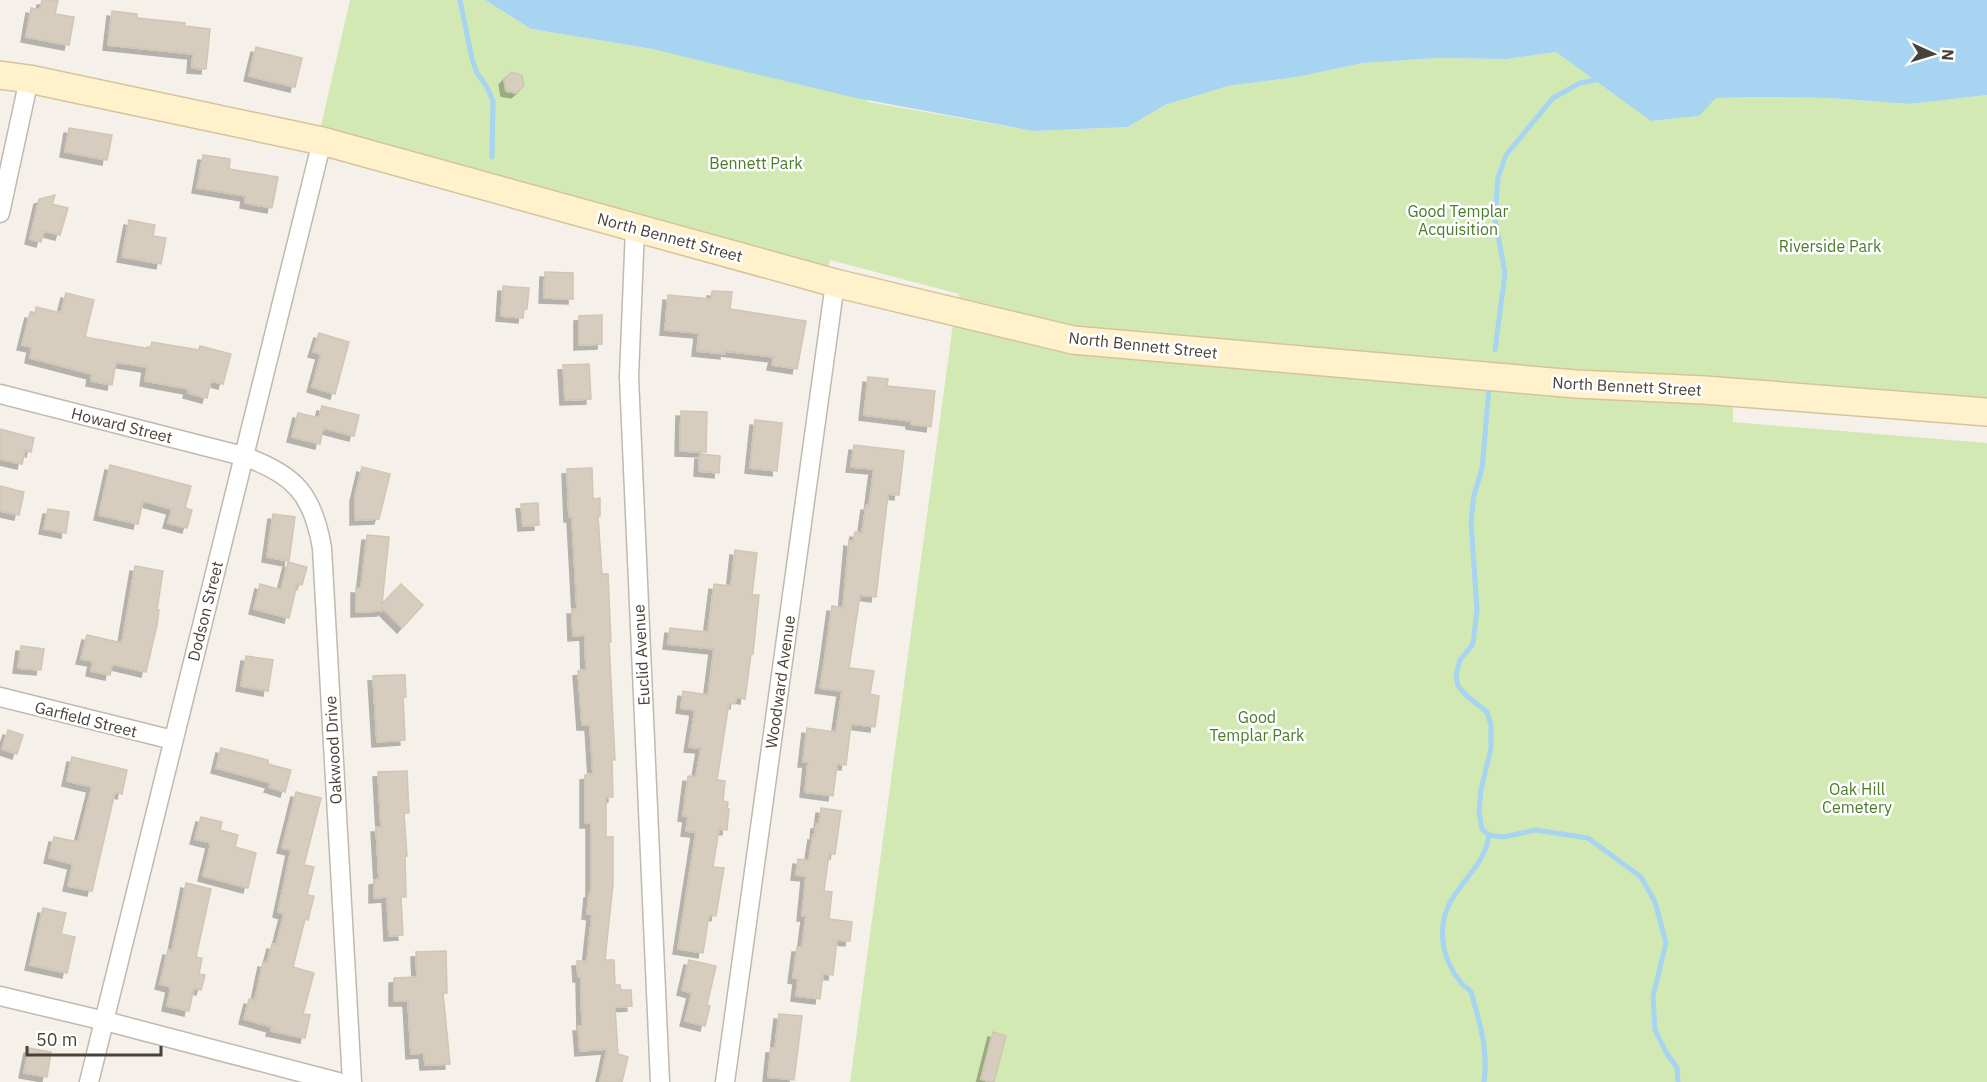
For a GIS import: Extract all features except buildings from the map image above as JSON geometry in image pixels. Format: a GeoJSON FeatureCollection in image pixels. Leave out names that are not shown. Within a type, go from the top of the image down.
{"type":"FeatureCollection","features":[{"type":"Feature","properties":{"kind":"main road","name":"North Bennett Street"},"geometry":{"type":"LineString","coordinates":[[0,75],[29,79],[322,141],[835,283],[1073,340],[1576,384],[1704,390],[1987,412]]}},
{"type":"Feature","properties":{"kind":"street"},"geometry":{"type":"LineString","coordinates":[[0,213],[29,79]]}},
{"type":"Feature","properties":{"kind":"street","name":"Dodson Street"},"geometry":{"type":"LineString","coordinates":[[89,1082],[322,141]]}},
{"type":"Feature","properties":{"kind":"street","name":"Euclid Avenue"},"geometry":{"type":"LineString","coordinates":[[635,228],[628,377],[660,1082]]}},
{"type":"Feature","properties":{"kind":"street","name":"Woodward Avenue"},"geometry":{"type":"LineString","coordinates":[[725,1082],[835,283]]}},
{"type":"Feature","properties":{"kind":"street","name":"Howard Street"},"geometry":{"type":"LineString","coordinates":[[0,394],[243,456]]}},
{"type":"Feature","properties":{"kind":"street","name":"Oakwood Drive"},"geometry":{"type":"LineString","coordinates":[[243,456],[266,464],[288,477],[306,498],[318,522],[322,548],[352,1082]]}},
{"type":"Feature","properties":{"kind":"street","name":"Garfield Street"},"geometry":{"type":"LineString","coordinates":[[0,697],[173,740]]}},
{"type":"Feature","properties":{"kind":"street"},"geometry":{"type":"LineString","coordinates":[[0,996],[338,1082]]}},
{"type":"Feature","properties":{"kind":"green space"},"geometry":{"type":"Polygon","coordinates":[[[350,0],[485,0],[531,29],[652,49],[863,98],[869,102],[1034,131],[1128,127],[1165,105],[1228,86],[1297,77],[1363,63],[1438,58],[1506,59],[1556,52],[1652,121],[1698,116],[1716,98],[1829,98],[1910,104],[1987,95],[1987,406],[1733,403],[1733,422],[1987,443],[1987,1082],[850,1082],[953,324],[959,294],[830,260],[827,273],[320,130],[350,0]]]}},
{"type":"Feature","properties":{"kind":"water"},"geometry":{"type":"Polygon","coordinates":[[[485,0],[1987,0],[1987,95],[1910,104],[1829,98],[1716,98],[1699,116],[1651,121],[1556,52],[1506,59],[1438,58],[1363,63],[1297,77],[1228,86],[1165,105],[1128,127],[1034,131],[856,98],[652,49],[531,29],[485,0]]]}},
{"type":"Feature","properties":{"kind":"waterway"},"geometry":{"type":"LineString","coordinates":[[460,0],[472,59],[493,101],[492,157]]}},
{"type":"Feature","properties":{"kind":"waterway"},"geometry":{"type":"LineString","coordinates":[[1495,350],[1505,273],[1495,219],[1498,178],[1506,155],[1553,98],[1580,83],[1595,80],[1596,74]]}},
{"type":"Feature","properties":{"kind":"waterway"},"geometry":{"type":"LineString","coordinates":[[1489,388],[1482,469],[1474,495],[1471,521],[1477,610],[1473,644],[1460,660],[1456,675],[1458,686],[1487,712],[1491,725],[1491,748],[1481,790],[1479,812],[1482,829],[1489,835],[1503,837],[1536,830],[1588,838],[1641,877],[1655,902],[1666,943],[1653,996],[1655,1030],[1677,1068],[1678,1082]]}},
{"type":"Feature","properties":{"kind":"waterway"},"geometry":{"type":"LineString","coordinates":[[1484,1082],[1485,1053],[1478,1015],[1471,992],[1458,979],[1447,958],[1443,941],[1443,924],[1454,896],[1479,862],[1489,835]]}},
{"type":"Feature","properties":{"kind":"park label","name":"Bennett Park"},"geometry":{"type":"Point","coordinates":[756,163]}},
{"type":"Feature","properties":{"kind":"park label","name":"Good Templar Acquisition"},"geometry":{"type":"Point","coordinates":[1458,220]}},
{"type":"Feature","properties":{"kind":"park label","name":"Riverside Park"},"geometry":{"type":"Point","coordinates":[1830,246]}},
{"type":"Feature","properties":{"kind":"park label","name":"Good Templar Park"},"geometry":{"type":"Point","coordinates":[1257,726]}},
{"type":"Feature","properties":{"kind":"park label","name":"Oak Hill Cemetery"},"geometry":{"type":"Point","coordinates":[1857,798]}}]}
